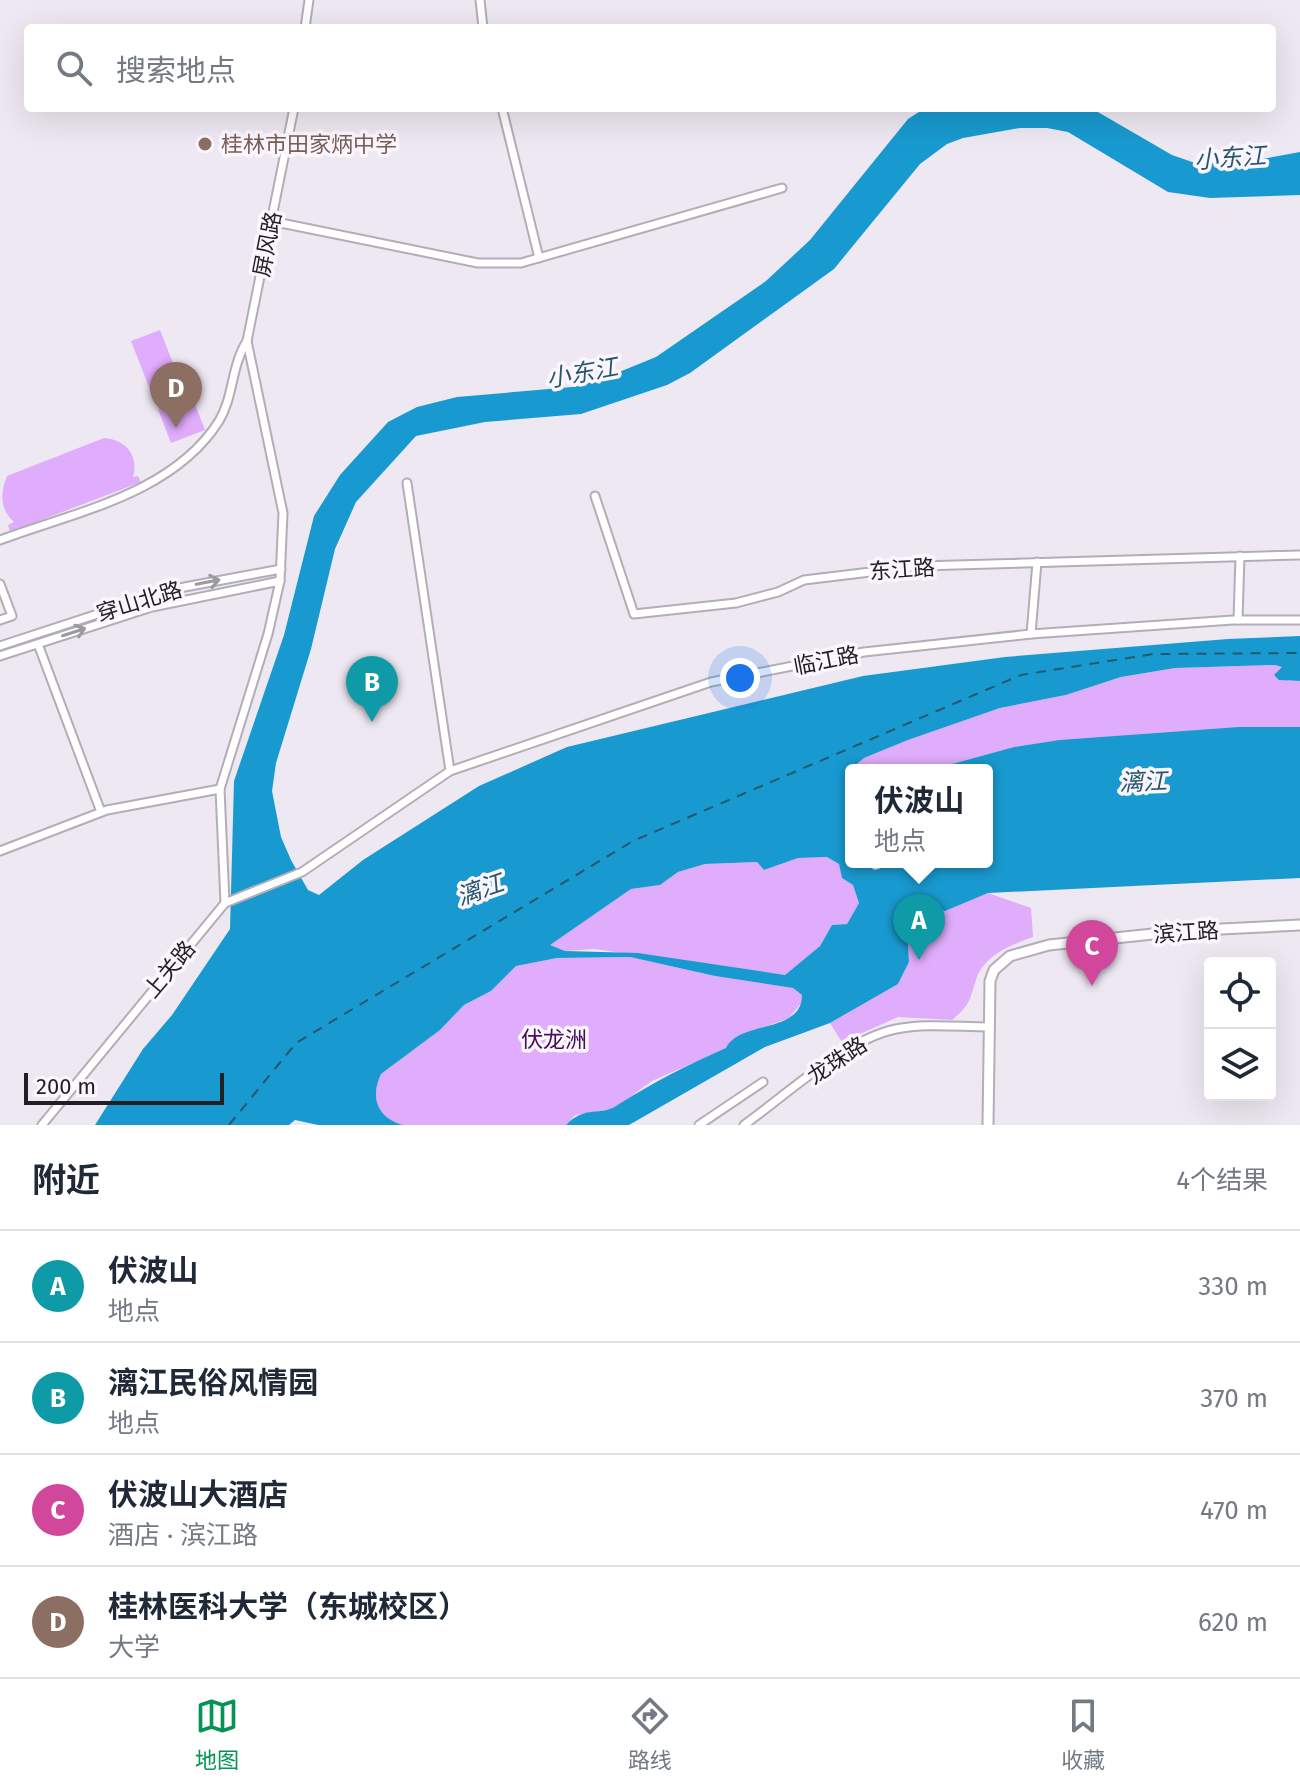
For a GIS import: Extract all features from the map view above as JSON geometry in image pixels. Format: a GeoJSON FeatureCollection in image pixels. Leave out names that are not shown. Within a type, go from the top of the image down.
{"type":"FeatureCollection","features":[{"type":"Feature","properties":{"kind":"main road","name":"滨江路"},"geometry":{"type":"LineString","coordinates":[[989,1027],[990,981],[994,970],[1021,952],[1059,944],[1181,931],[1300,925]]}},
{"type":"Feature","properties":{"kind":"main road"},"geometry":{"type":"LineString","coordinates":[[988,1125],[989,1027]]}},
{"type":"Feature","properties":{"kind":"street"},"geometry":{"type":"LineString","coordinates":[[306,24],[309,0]]}},
{"type":"Feature","properties":{"kind":"street"},"geometry":{"type":"LineString","coordinates":[[480,0],[483,24]]}},
{"type":"Feature","properties":{"kind":"street","name":"屏风路"},"geometry":{"type":"LineString","coordinates":[[0,540],[154,483],[203,441],[222,417],[236,359],[247,341],[293,112]]}},
{"type":"Feature","properties":{"kind":"street"},"geometry":{"type":"LineString","coordinates":[[503,112],[539,258]]}},
{"type":"Feature","properties":{"kind":"street"},"geometry":{"type":"LineString","coordinates":[[271,221],[478,263],[521,263],[782,188]]}},
{"type":"Feature","properties":{"kind":"street"},"geometry":{"type":"LineString","coordinates":[[225,903],[220,789],[264,647],[281,569],[283,513],[280,488],[247,341]]}},
{"type":"Feature","properties":{"kind":"street"},"geometry":{"type":"LineString","coordinates":[[407,483],[450,771]]}},
{"type":"Feature","properties":{"kind":"street","name":"东江路"},"geometry":{"type":"LineString","coordinates":[[595,496],[634,614],[736,603],[778,592],[804,580],[845,573],[1037,562],[1300,555]]}},
{"type":"Feature","properties":{"kind":"street"},"geometry":{"type":"LineString","coordinates":[[1238,620],[1240,556]]}},
{"type":"Feature","properties":{"kind":"street"},"geometry":{"type":"LineString","coordinates":[[1031,634],[1037,562]]}},
{"type":"Feature","properties":{"kind":"street","name":"穿山北路"},"geometry":{"type":"LineString","coordinates":[[0,646],[174,589],[281,569]]}},
{"type":"Feature","properties":{"kind":"street","name":"穿山北路"},"geometry":{"type":"LineString","coordinates":[[0,656],[152,607],[280,581]]}},
{"type":"Feature","properties":{"kind":"street"},"geometry":{"type":"LineString","coordinates":[[0,584],[12,616],[0,620]]}},
{"type":"Feature","properties":{"kind":"street","name":"临江路"},"geometry":{"type":"LineString","coordinates":[[225,903],[302,872],[450,771],[711,682],[864,652],[1031,634],[1238,620],[1300,620]]}},
{"type":"Feature","properties":{"kind":"street"},"geometry":{"type":"LineString","coordinates":[[38,644],[101,812]]}},
{"type":"Feature","properties":{"kind":"street"},"geometry":{"type":"LineString","coordinates":[[0,851],[101,812],[167,796],[220,789]]}},
{"type":"Feature","properties":{"kind":"street","name":"上关路"},"geometry":{"type":"LineString","coordinates":[[42,1125],[225,903]]}},
{"type":"Feature","properties":{"kind":"street","name":"龙珠路"},"geometry":{"type":"LineString","coordinates":[[744,1125],[847,1051],[880,1033],[918,1027],[989,1027]]}},
{"type":"Feature","properties":{"kind":"street"},"geometry":{"type":"LineString","coordinates":[[699,1125],[763,1082]]}},
{"type":"Feature","properties":{"kind":"green space"},"geometry":{"type":"Polygon","coordinates":[[[160,330],[183,389],[154,400],[131,341],[160,330]]]}},
{"type":"Feature","properties":{"kind":"green space"},"geometry":{"type":"Polygon","coordinates":[[[192,396],[205,430],[171,443],[158,409],[192,396]]]}},
{"type":"Feature","properties":{"kind":"green space"},"geometry":{"type":"Polygon","coordinates":[[[104,438],[119,442],[129,450],[134,462],[133,477],[138,476],[141,482],[10,532],[8,525],[14,522],[6,512],[3,501],[7,476],[104,438]]]}},
{"type":"Feature","properties":{"kind":"green space"},"geometry":{"type":"Polygon","coordinates":[[[1282,667],[1288,681],[1300,681],[1300,727],[1157,733],[1014,747],[952,764],[857,764],[908,740],[1000,708],[1066,695],[1121,677],[1175,668],[1282,667]]]}},
{"type":"Feature","properties":{"kind":"green space"},"geometry":{"type":"Polygon","coordinates":[[[827,857],[839,864],[842,878],[853,885],[859,903],[847,924],[832,925],[820,946],[785,975],[594,949],[565,951],[549,945],[631,889],[660,885],[678,872],[705,864],[757,862],[764,870],[798,858],[827,857]]]}},
{"type":"Feature","properties":{"kind":"green space"},"geometry":{"type":"Polygon","coordinates":[[[988,893],[1031,908],[1033,937],[1008,947],[986,962],[963,1009],[952,1020],[898,1017],[842,1042],[830,1023],[898,984],[909,962],[907,928],[929,908],[945,910],[988,893]]]}},
{"type":"Feature","properties":{"kind":"green space","name":"伏龙洲"},"geometry":{"type":"Polygon","coordinates":[[[630,957],[715,976],[793,988],[802,995],[802,1002],[789,1018],[745,1034],[727,1048],[652,1081],[613,1109],[575,1115],[566,1125],[403,1125],[387,1117],[378,1106],[376,1091],[381,1074],[440,1030],[464,1005],[491,991],[516,966],[557,958],[630,957]]]}},
{"type":"Feature","properties":{"kind":"water","name":"漓江"},"geometry":{"type":"Polygon","coordinates":[[[919,112],[1098,112],[1172,155],[1198,164],[1251,161],[1300,152],[1300,195],[1210,198],[1168,192],[1068,132],[1020,128],[963,138],[947,144],[920,164],[834,269],[690,373],[667,385],[581,414],[485,422],[416,436],[356,502],[335,549],[311,649],[276,763],[272,791],[281,837],[308,890],[319,895],[363,860],[479,786],[567,747],[863,676],[1005,657],[1300,636],[1300,681],[1279,680],[1274,675],[1282,667],[1275,665],[1175,668],[1121,677],[1066,695],[1000,708],[908,740],[857,764],[845,764],[845,868],[993,868],[993,764],[952,764],[1014,747],[1060,740],[1239,727],[1300,727],[1300,878],[988,893],[945,911],[929,908],[907,928],[909,962],[898,984],[830,1023],[765,1047],[629,1125],[566,1125],[580,1115],[616,1106],[726,1048],[733,1039],[744,1033],[782,1022],[799,1007],[802,995],[793,988],[715,976],[630,957],[557,958],[516,966],[491,991],[464,1005],[440,1030],[381,1074],[376,1091],[378,1106],[387,1117],[403,1125],[318,1125],[295,1120],[289,1125],[95,1125],[143,1049],[172,1015],[230,929],[234,781],[284,635],[314,516],[340,475],[388,422],[417,407],[457,397],[572,387],[597,381],[656,357],[766,281],[810,240],[908,119],[919,112]],[[827,857],[798,858],[764,870],[757,862],[705,864],[678,872],[660,885],[631,889],[550,945],[565,951],[638,953],[785,975],[820,946],[832,925],[847,924],[859,903],[853,885],[842,878],[839,864],[827,857]]]}},
{"type":"Feature","properties":{"kind":"ferry route"},"geometry":{"type":"LineString","coordinates":[[229,1125],[296,1043],[633,841],[1021,675],[1153,654],[1300,653]]}},
{"type":"Feature","properties":{"kind":"place","name":"桂林市田家炳中学"},"geometry":{"type":"Point","coordinates":[205,144]}},
{"type":"Feature","properties":{"kind":"place","name":"桂林医科大学（东城校区）"},"geometry":{"type":"Point","coordinates":[176,428]}},
{"type":"Feature","properties":{"kind":"place","name":"漓江民俗风情园"},"geometry":{"type":"Point","coordinates":[372,722]}},
{"type":"Feature","properties":{"kind":"place","name":"伏波山"},"geometry":{"type":"Point","coordinates":[919,960]}},
{"type":"Feature","properties":{"kind":"place","name":"伏波山大酒店"},"geometry":{"type":"Point","coordinates":[1092,986]}},
{"type":"Feature","properties":{"kind":"water label","name":"小东江"},"geometry":{"type":"Point","coordinates":[1230,158]}},
{"type":"Feature","properties":{"kind":"water label","name":"小东江"},"geometry":{"type":"Point","coordinates":[582,373]}}]}
